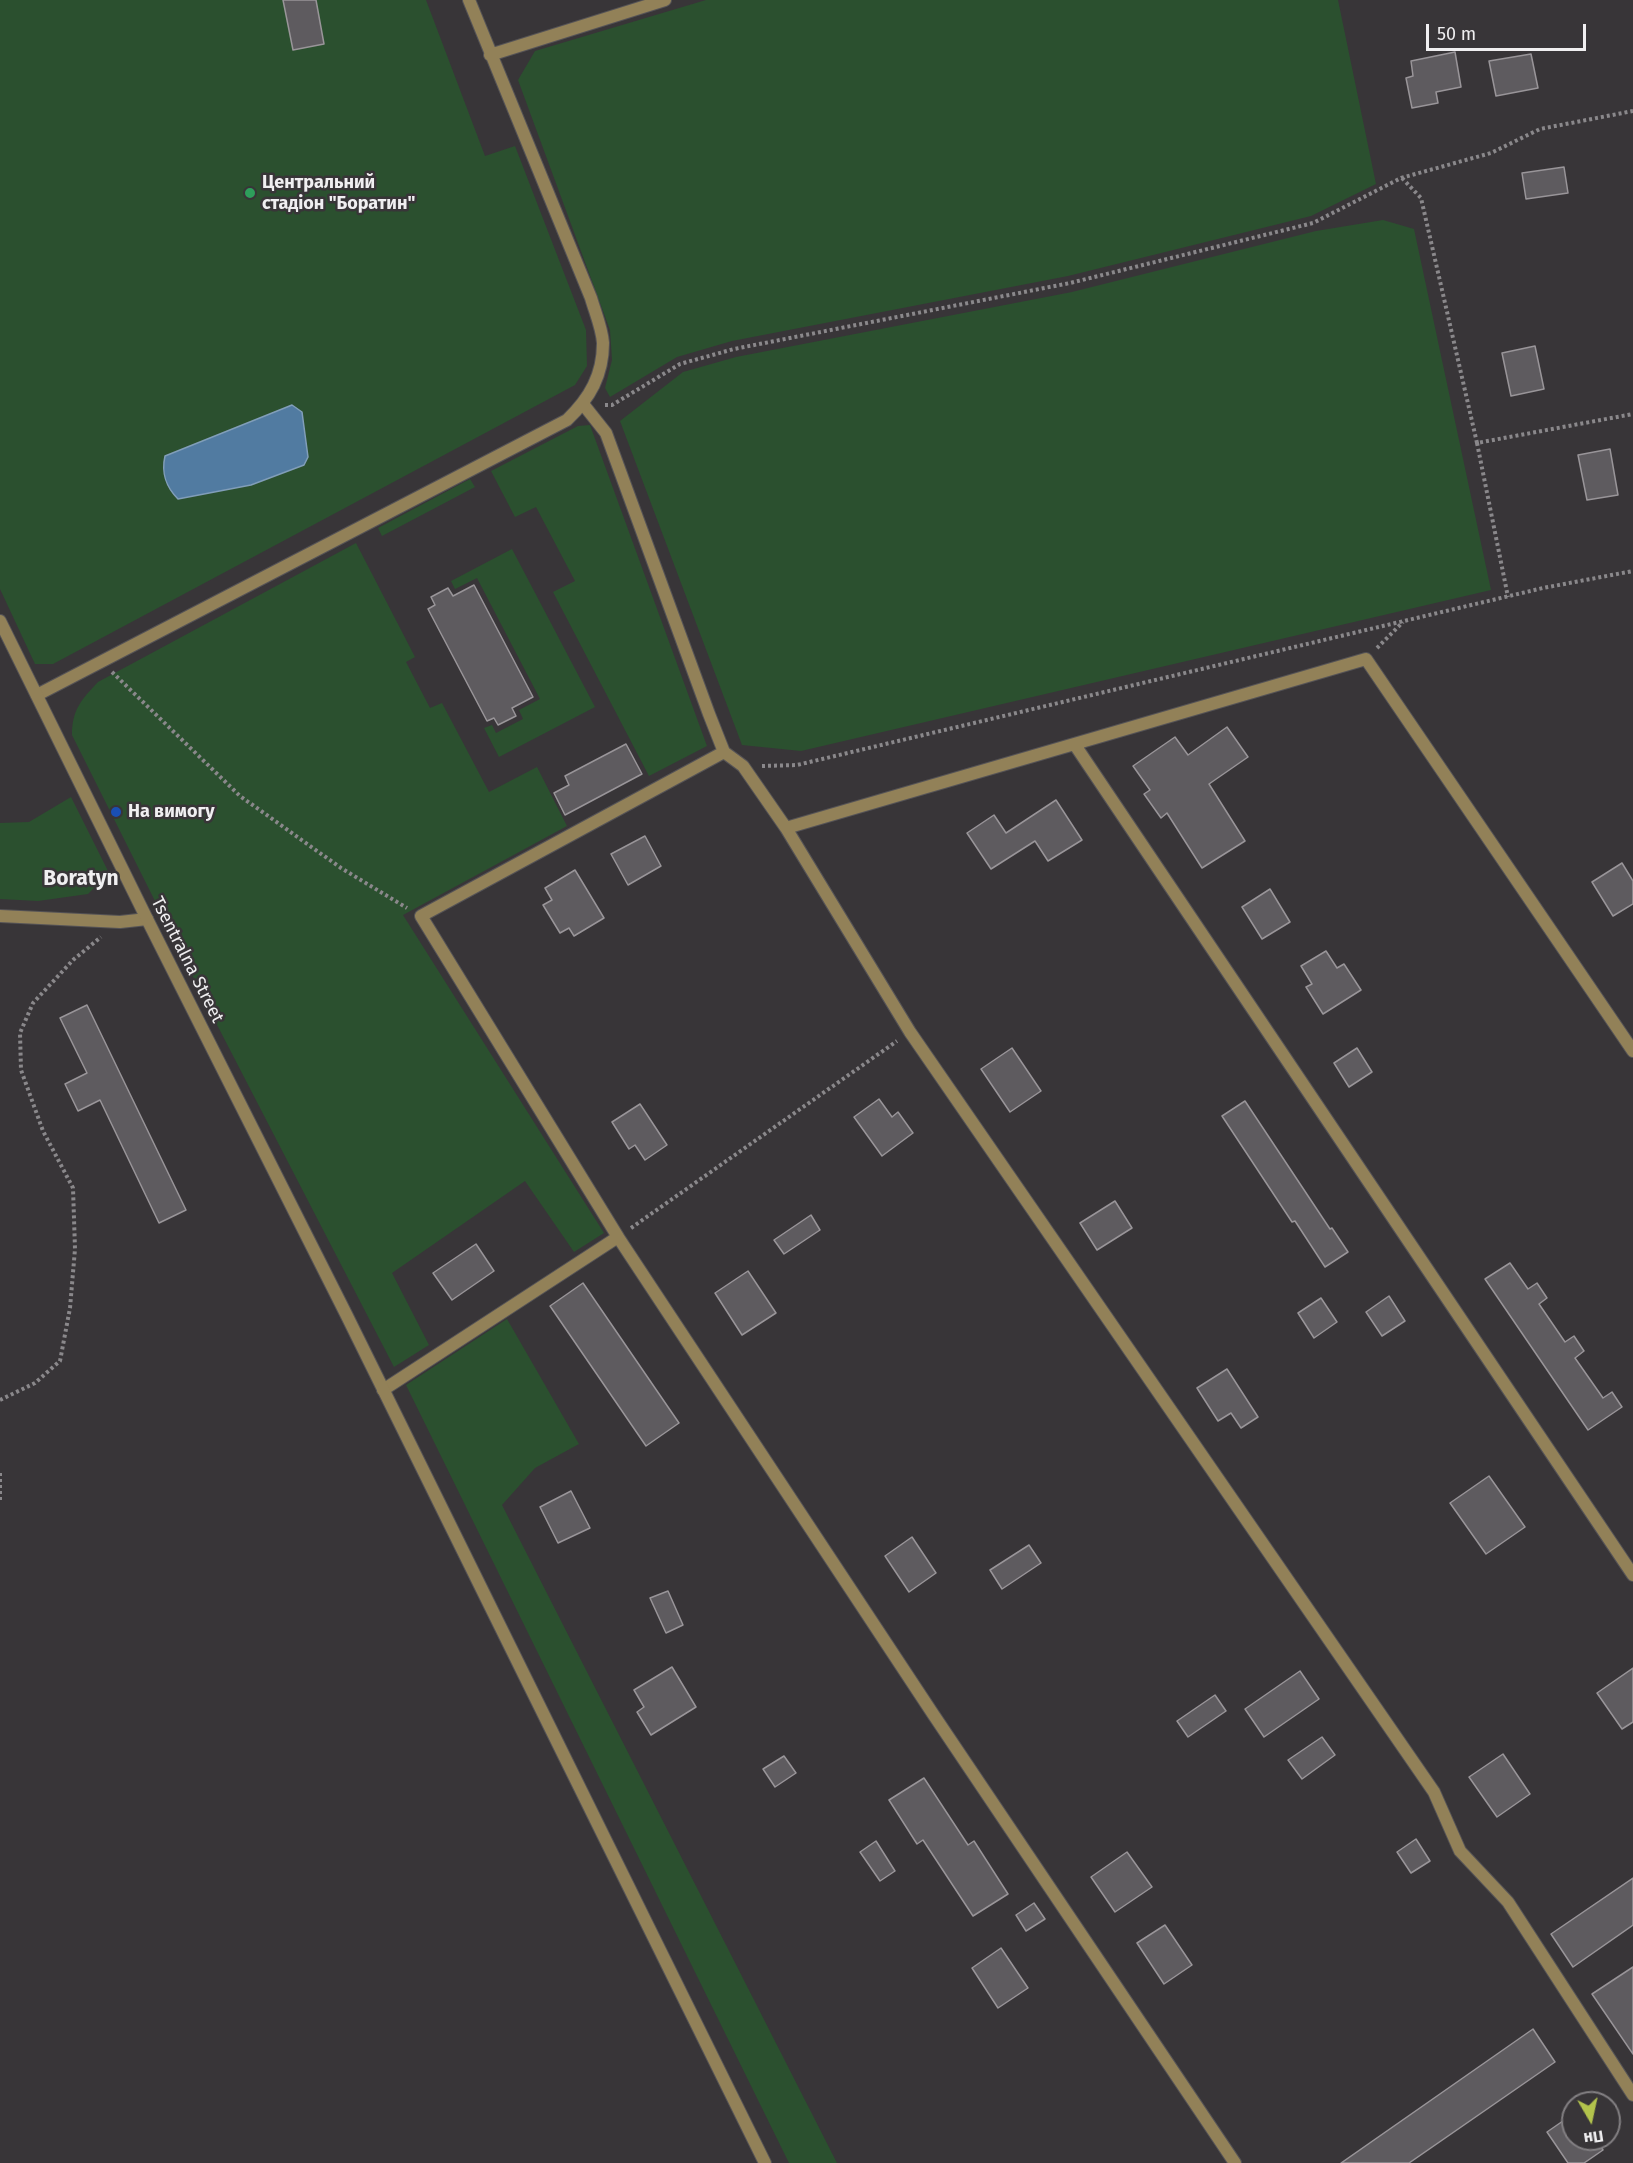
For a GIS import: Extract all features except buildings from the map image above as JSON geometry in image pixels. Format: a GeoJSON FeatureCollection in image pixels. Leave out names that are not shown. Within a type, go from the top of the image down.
{"type":"FeatureCollection","features":[{"type":"Feature","properties":{"kind":"street"},"geometry":{"type":"LineString","coordinates":[[37,695],[567,420],[583,404],[600,373],[603,341],[591,298],[469,0]]}},
{"type":"Feature","properties":{"kind":"street"},"geometry":{"type":"LineString","coordinates":[[490,55],[665,0]]}},
{"type":"Feature","properties":{"kind":"street"},"geometry":{"type":"LineString","coordinates":[[583,404],[606,433],[724,752],[743,766],[786,828],[910,1032],[1434,1792],[1460,1851],[1508,1902],[1633,2095]]}},
{"type":"Feature","properties":{"kind":"street","name":"Tsentralna Street"},"geometry":{"type":"LineString","coordinates":[[0,621],[346,1314],[765,2163]]}},
{"type":"Feature","properties":{"kind":"street"},"geometry":{"type":"LineString","coordinates":[[786,828],[1366,659],[1633,1051]]}},
{"type":"Feature","properties":{"kind":"street"},"geometry":{"type":"LineString","coordinates":[[1075,745],[1633,1575]]}},
{"type":"Feature","properties":{"kind":"street"},"geometry":{"type":"LineString","coordinates":[[724,752],[421,916],[618,1237],[933,1714],[1235,2163]]}},
{"type":"Feature","properties":{"kind":"street"},"geometry":{"type":"LineString","coordinates":[[0,916],[120,922],[147,919]]}},
{"type":"Feature","properties":{"kind":"street"},"geometry":{"type":"LineString","coordinates":[[383,1390],[618,1237]]}},
{"type":"Feature","properties":{"kind":"path"},"geometry":{"type":"LineString","coordinates":[[583,404],[612,405],[680,364],[734,348],[1070,284],[1313,223],[1401,178],[1491,153],[1540,129],[1633,111]]}},
{"type":"Feature","properties":{"kind":"path"},"geometry":{"type":"LineString","coordinates":[[1401,178],[1421,198],[1477,443],[1508,597]]}},
{"type":"Feature","properties":{"kind":"path"},"geometry":{"type":"LineString","coordinates":[[1477,443],[1633,414]]}},
{"type":"Feature","properties":{"kind":"path"},"geometry":{"type":"LineString","coordinates":[[743,766],[797,765],[1404,621],[1633,571]]}},
{"type":"Feature","properties":{"kind":"path"},"geometry":{"type":"LineString","coordinates":[[1366,659],[1404,621]]}},
{"type":"Feature","properties":{"kind":"path"},"geometry":{"type":"LineString","coordinates":[[101,662],[240,796],[341,868],[421,916]]}},
{"type":"Feature","properties":{"kind":"path"},"geometry":{"type":"LineString","coordinates":[[0,1400],[35,1383],[60,1360],[70,1308],[75,1248],[72,1188],[43,1131],[21,1070],[20,1033],[33,1003],[73,960],[120,922]]}},
{"type":"Feature","properties":{"kind":"path"},"geometry":{"type":"LineString","coordinates":[[618,1237],[910,1032]]}},
{"type":"Feature","properties":{"kind":"path"},"geometry":{"type":"LineString","coordinates":[[0,1473],[0,1501]]}},
{"type":"Feature","properties":{"kind":"green space"},"geometry":{"type":"Polygon","coordinates":[[[0,0],[426,0],[485,156],[515,146],[586,330],[587,366],[575,385],[53,664],[35,664],[0,589],[0,0]],[[304,465],[178,499],[251,485],[304,465]]]}},
{"type":"Feature","properties":{"kind":"green space"},"geometry":{"type":"Polygon","coordinates":[[[706,0],[1338,0],[1376,184],[1311,216],[1068,276],[732,341],[677,357],[610,397],[605,388],[612,360],[610,330],[518,80],[535,51],[706,0]]]}},
{"type":"Feature","properties":{"kind":"green space"},"geometry":{"type":"Polygon","coordinates":[[[1383,220],[1414,229],[1491,590],[801,751],[742,745],[620,421],[683,372],[736,357],[1072,292],[1316,231],[1383,220]]]}},
{"type":"Feature","properties":{"kind":"green space"},"geometry":{"type":"Polygon","coordinates":[[[590,425],[707,746],[649,776],[553,592],[575,581],[536,507],[515,517],[491,471],[578,426],[590,425]]]}},
{"type":"Feature","properties":{"kind":"green space"},"geometry":{"type":"Polygon","coordinates":[[[470,479],[475,487],[382,536],[378,528],[470,479]]]}},
{"type":"Feature","properties":{"kind":"green space"},"geometry":{"type":"Polygon","coordinates":[[[356,543],[415,657],[406,662],[430,708],[442,703],[489,792],[537,767],[567,826],[403,915],[604,1233],[574,1252],[525,1181],[392,1273],[429,1345],[394,1367],[214,1019],[72,735],[76,712],[98,682],[356,543]]]}},
{"type":"Feature","properties":{"kind":"green space"},"geometry":{"type":"Polygon","coordinates":[[[512,549],[595,707],[499,757],[484,728],[492,725],[496,733],[523,719],[519,710],[540,699],[477,578],[455,589],[451,581],[512,549]]]}},
{"type":"Feature","properties":{"kind":"green space"},"geometry":{"type":"Polygon","coordinates":[[[71,797],[109,873],[88,894],[38,901],[0,899],[0,823],[29,822],[71,797]]]}},
{"type":"Feature","properties":{"kind":"green space"},"geometry":{"type":"Polygon","coordinates":[[[507,1319],[579,1444],[535,1468],[502,1505],[837,2163],[789,2163],[406,1385],[507,1319]]]}},
{"type":"Feature","properties":{"kind":"water"},"geometry":{"type":"Polygon","coordinates":[[[292,405],[302,412],[308,457],[304,465],[251,485],[178,499],[170,490],[164,474],[165,456],[292,405]]]}},
{"type":"Feature","properties":{"kind":"place","name":"Центральний стадіон \"Боратин\""},"geometry":{"type":"Point","coordinates":[250,193]}},
{"type":"Feature","properties":{"kind":"place","name":"На вимогу"},"geometry":{"type":"Point","coordinates":[116,812]}},
{"type":"Feature","properties":{"kind":"district","name":"Boratyn"},"geometry":{"type":"Point","coordinates":[81,879]}}]}
